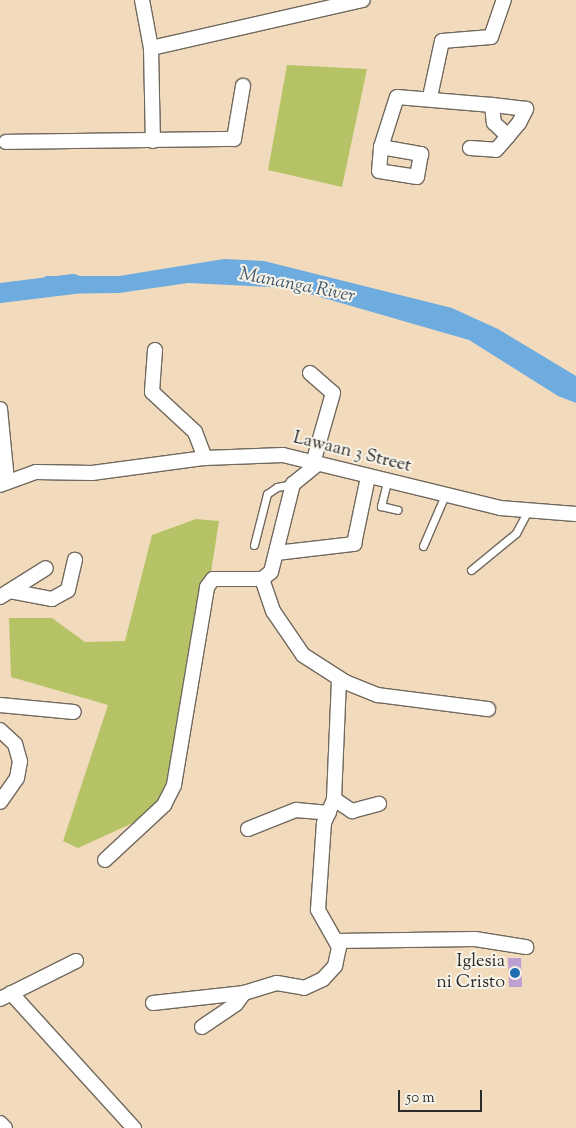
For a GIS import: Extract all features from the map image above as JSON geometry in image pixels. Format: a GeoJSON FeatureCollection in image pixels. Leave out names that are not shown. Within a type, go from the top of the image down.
{"type":"FeatureCollection","features":[{"type":"Feature","properties":{"kind":"street"},"geometry":{"type":"LineString","coordinates":[[142,0],[151,48],[152,141]]}},
{"type":"Feature","properties":{"kind":"street"},"geometry":{"type":"LineString","coordinates":[[151,48],[363,0]]}},
{"type":"Feature","properties":{"kind":"street"},"geometry":{"type":"LineString","coordinates":[[430,97],[442,41],[491,36],[504,0]]}},
{"type":"Feature","properties":{"kind":"street"},"geometry":{"type":"LineString","coordinates":[[6,142],[234,140],[243,86]]}},
{"type":"Feature","properties":{"kind":"street"},"geometry":{"type":"LineString","coordinates":[[381,147],[397,97],[430,97],[526,109],[496,150],[470,148]]}},
{"type":"Feature","properties":{"kind":"street"},"geometry":{"type":"LineString","coordinates":[[492,105],[494,123],[508,136]]}},
{"type":"Feature","properties":{"kind":"street"},"geometry":{"type":"LineString","coordinates":[[156,350],[152,392],[195,432],[205,458]]}},
{"type":"Feature","properties":{"kind":"street"},"geometry":{"type":"LineString","coordinates":[[105,860],[164,806],[174,785],[207,587],[213,579],[262,579],[271,572],[293,484],[315,463],[332,393],[310,373]]}},
{"type":"Feature","properties":{"kind":"street"},"geometry":{"type":"LineString","coordinates":[[0,409],[4,482]]}},
{"type":"Feature","properties":{"kind":"street","name":"Lawaan 3 Street"},"geometry":{"type":"LineString","coordinates":[[4,482],[36,472],[92,472],[205,458],[284,455],[387,482],[527,512],[576,514]]}},
{"type":"Feature","properties":{"kind":"street"},"geometry":{"type":"LineString","coordinates":[[276,553],[354,544],[368,477]]}},
{"type":"Feature","properties":{"kind":"street"},"geometry":{"type":"LineString","coordinates":[[3,595],[52,599],[68,590],[74,560]]}},
{"type":"Feature","properties":{"kind":"street"},"geometry":{"type":"LineString","coordinates":[[3,595],[46,568]]}},
{"type":"Feature","properties":{"kind":"street"},"geometry":{"type":"LineString","coordinates":[[262,579],[273,611],[303,655],[340,678],[378,695],[488,709]]}},
{"type":"Feature","properties":{"kind":"street"},"geometry":{"type":"LineString","coordinates":[[153,1003],[244,993],[277,983],[313,985],[335,966],[339,957],[336,941],[318,910],[324,823],[334,799],[340,678]]}},
{"type":"Feature","properties":{"kind":"street"},"geometry":{"type":"LineString","coordinates":[[0,705],[74,712]]}},
{"type":"Feature","properties":{"kind":"street"},"geometry":{"type":"LineString","coordinates":[[0,730],[15,744],[20,761],[17,778],[0,802]]}},
{"type":"Feature","properties":{"kind":"street"},"geometry":{"type":"LineString","coordinates":[[334,799],[352,811],[379,804]]}},
{"type":"Feature","properties":{"kind":"street"},"geometry":{"type":"LineString","coordinates":[[248,829],[296,810],[329,812]]}},
{"type":"Feature","properties":{"kind":"street"},"geometry":{"type":"LineString","coordinates":[[336,941],[475,939],[526,947]]}},
{"type":"Feature","properties":{"kind":"street"},"geometry":{"type":"LineString","coordinates":[[76,961],[6,996],[134,1128]]}},
{"type":"Feature","properties":{"kind":"street"},"geometry":{"type":"LineString","coordinates":[[202,1027],[236,1004],[244,993]]}},
{"type":"Feature","properties":{"kind":"street"},"geometry":{"type":"LineString","coordinates":[[0,1123],[5,1128]]}},
{"type":"Feature","properties":{"kind":"lane"},"geometry":{"type":"LineString","coordinates":[[387,482],[381,506],[398,510]]}},
{"type":"Feature","properties":{"kind":"lane"},"geometry":{"type":"LineString","coordinates":[[254,545],[267,494],[277,487],[293,484]]}},
{"type":"Feature","properties":{"kind":"lane"},"geometry":{"type":"LineString","coordinates":[[423,546],[445,495]]}},
{"type":"Feature","properties":{"kind":"lane"},"geometry":{"type":"LineString","coordinates":[[471,570],[516,533],[527,512]]}},
{"type":"Feature","properties":{"kind":"green space"},"geometry":{"type":"Polygon","coordinates":[[[287,65],[367,69],[342,187],[268,170],[287,65]]]}},
{"type":"Feature","properties":{"kind":"green space"},"geometry":{"type":"Polygon","coordinates":[[[196,519],[219,521],[179,776],[170,806],[78,848],[63,841],[108,705],[11,677],[9,618],[52,618],[85,642],[125,641],[152,535],[196,519]]]}},
{"type":"Feature","properties":{"kind":"water"},"geometry":{"type":"Polygon","coordinates":[[[224,259],[264,261],[452,308],[498,329],[576,376],[576,403],[558,396],[469,340],[289,288],[188,283],[119,293],[46,294],[45,276],[119,276],[224,259]]]}},
{"type":"Feature","properties":{"kind":"building","name":"Iglesia ni Cristo"},"geometry":{"type":"Polygon","coordinates":[[[508,958],[521,958],[522,987],[509,987],[508,958]]]}},
{"type":"Feature","properties":{"kind":"waterway","name":"Mananga River"},"geometry":{"type":"LineString","coordinates":[[0,293],[73,284]]}},
{"type":"Feature","properties":{"kind":"place","name":"Iglesia ni Cristo"},"geometry":{"type":"Point","coordinates":[515,973]}}]}
